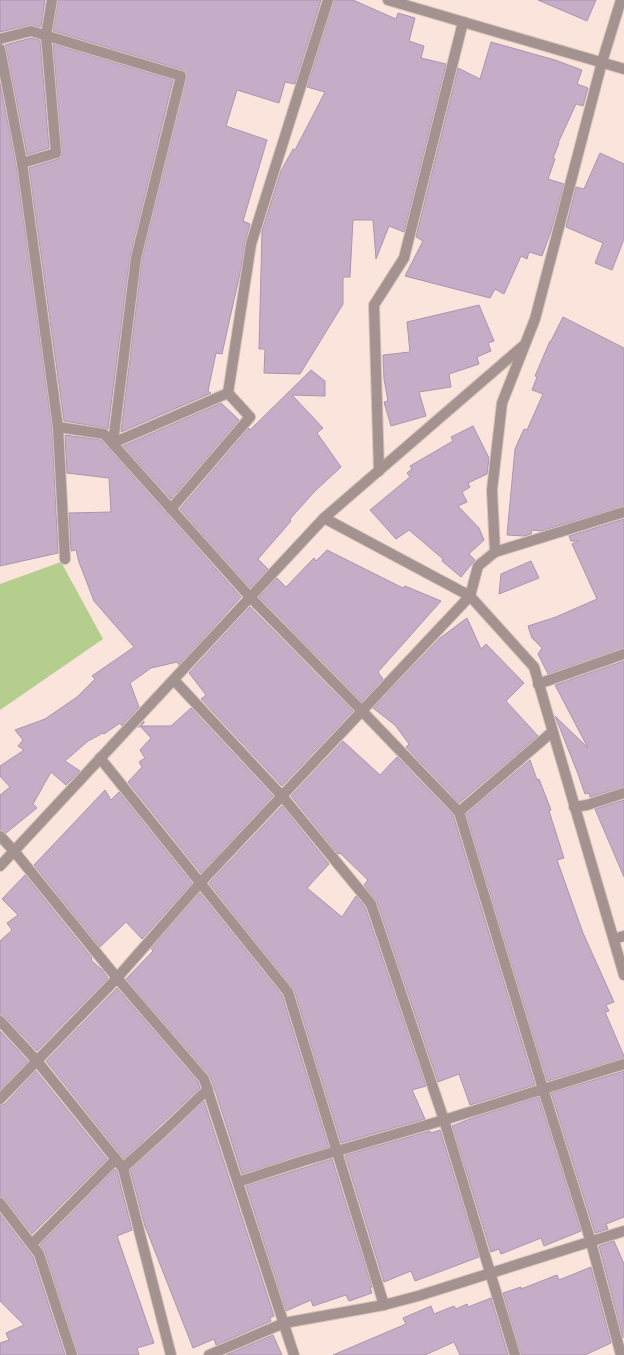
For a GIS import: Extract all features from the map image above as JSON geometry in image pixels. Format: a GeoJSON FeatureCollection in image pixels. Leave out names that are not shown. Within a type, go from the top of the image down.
{"type":"FeatureCollection","features":[{"type":"Feature","properties":{"kind":"street"},"geometry":{"type":"LineString","coordinates":[[22,162],[56,153],[46,35],[52,0]]}},
{"type":"Feature","properties":{"kind":"street"},"geometry":{"type":"LineString","coordinates":[[228,393],[251,244],[328,0]]}},
{"type":"Feature","properties":{"kind":"street"},"geometry":{"type":"LineString","coordinates":[[388,0],[624,69]]}},
{"type":"Feature","properties":{"kind":"street"},"geometry":{"type":"LineString","coordinates":[[495,552],[492,490],[502,403],[535,319],[602,62],[621,0]]}},
{"type":"Feature","properties":{"kind":"street"},"geometry":{"type":"LineString","coordinates":[[379,471],[374,305],[404,258],[463,22]]}},
{"type":"Feature","properties":{"kind":"street"},"geometry":{"type":"LineString","coordinates":[[0,39],[31,31],[181,76],[136,258],[113,444]]}},
{"type":"Feature","properties":{"kind":"street"},"geometry":{"type":"LineString","coordinates":[[0,49],[22,162],[58,427],[65,559]]}},
{"type":"Feature","properties":{"kind":"street"},"geometry":{"type":"LineString","coordinates":[[0,866],[324,518],[525,345]]}},
{"type":"Feature","properties":{"kind":"street"},"geometry":{"type":"LineString","coordinates":[[113,444],[228,393]]}},
{"type":"Feature","properties":{"kind":"street"},"geometry":{"type":"LineString","coordinates":[[172,509],[250,417],[228,393]]}},
{"type":"Feature","properties":{"kind":"street"},"geometry":{"type":"LineString","coordinates":[[58,427],[104,434],[250,597],[459,812],[591,1242],[620,1355],[624,1354]]}},
{"type":"Feature","properties":{"kind":"street"},"geometry":{"type":"LineString","coordinates":[[0,1098],[117,978],[201,882],[470,596],[478,566],[495,552],[624,512]]}},
{"type":"Feature","properties":{"kind":"street"},"geometry":{"type":"LineString","coordinates":[[324,518],[470,596],[534,667],[624,975]]}},
{"type":"Feature","properties":{"kind":"street"},"geometry":{"type":"LineString","coordinates":[[538,684],[624,654]]}},
{"type":"Feature","properties":{"kind":"street"},"geometry":{"type":"LineString","coordinates":[[174,680],[282,796],[371,904],[444,1120],[489,1274],[515,1355]]}},
{"type":"Feature","properties":{"kind":"street"},"geometry":{"type":"LineString","coordinates":[[459,812],[552,732]]}},
{"type":"Feature","properties":{"kind":"street"},"geometry":{"type":"LineString","coordinates":[[100,758],[288,992],[384,1305]]}},
{"type":"Feature","properties":{"kind":"street"},"geometry":{"type":"LineString","coordinates":[[574,807],[587,805],[624,793]]}},
{"type":"Feature","properties":{"kind":"street"},"geometry":{"type":"LineString","coordinates":[[0,836],[14,851],[117,978],[204,1080],[294,1355]]}},
{"type":"Feature","properties":{"kind":"street"},"geometry":{"type":"LineString","coordinates":[[614,939],[624,936]]}},
{"type":"Feature","properties":{"kind":"street"},"geometry":{"type":"LineString","coordinates":[[0,1021],[37,1061],[123,1168],[171,1355]]}},
{"type":"Feature","properties":{"kind":"street"},"geometry":{"type":"LineString","coordinates":[[238,1182],[624,1064]]}},
{"type":"Feature","properties":{"kind":"street"},"geometry":{"type":"LineString","coordinates":[[123,1168],[208,1089]]}},
{"type":"Feature","properties":{"kind":"street"},"geometry":{"type":"LineString","coordinates":[[32,1244],[116,1159]]}},
{"type":"Feature","properties":{"kind":"street"},"geometry":{"type":"LineString","coordinates":[[0,1203],[39,1254],[72,1355]]}},
{"type":"Feature","properties":{"kind":"street"},"geometry":{"type":"LineString","coordinates":[[209,1355],[284,1324],[384,1305],[489,1274],[624,1231]]}},
{"type":"Feature","properties":{"kind":"green space"},"geometry":{"type":"Polygon","coordinates":[[[61,562],[103,639],[0,710],[0,584],[61,562]]]}},
{"type":"Feature","properties":{"kind":"building"},"geometry":{"type":"Polygon","coordinates":[[[0,0],[45,0],[41,27],[29,25],[0,32],[0,0]]]}},
{"type":"Feature","properties":{"kind":"building"},"geometry":{"type":"Polygon","coordinates":[[[58,0],[321,0],[295,84],[285,82],[279,103],[237,90],[226,126],[267,140],[243,221],[250,224],[222,354],[216,353],[208,391],[211,393],[121,432],[142,259],[187,75],[183,70],[53,31],[58,0]]]}},
{"type":"Feature","properties":{"kind":"building"},"geometry":{"type":"Polygon","coordinates":[[[334,0],[353,0],[396,19],[398,13],[415,18],[409,41],[424,46],[421,58],[446,64],[404,232],[389,226],[376,259],[373,220],[353,220],[350,277],[343,277],[343,304],[300,374],[264,373],[265,349],[259,349],[262,231],[281,171],[293,149],[295,150],[325,92],[307,87],[334,0]]]}},
{"type":"Feature","properties":{"kind":"building"},"geometry":{"type":"Polygon","coordinates":[[[538,0],[596,0],[587,21],[538,0]]]}},
{"type":"Feature","properties":{"kind":"building"},"geometry":{"type":"Polygon","coordinates":[[[31,38],[40,40],[49,148],[27,155],[5,45],[31,38]]]}},
{"type":"Feature","properties":{"kind":"building"},"geometry":{"type":"Polygon","coordinates":[[[491,42],[555,60],[582,70],[577,84],[588,88],[583,106],[576,104],[558,143],[553,158],[555,159],[548,179],[564,184],[551,231],[542,256],[529,252],[527,259],[521,256],[504,294],[495,289],[490,298],[405,276],[423,241],[416,237],[458,68],[480,79],[491,42]]]}},
{"type":"Feature","properties":{"kind":"building"},"geometry":{"type":"Polygon","coordinates":[[[53,44],[173,80],[130,257],[108,429],[64,421],[29,168],[58,159],[62,155],[53,44]]]}},
{"type":"Feature","properties":{"kind":"building"},"geometry":{"type":"Polygon","coordinates":[[[0,83],[16,164],[52,428],[58,553],[0,566],[0,83]]]}},
{"type":"Feature","properties":{"kind":"building"},"geometry":{"type":"Polygon","coordinates":[[[600,153],[624,164],[624,239],[612,270],[595,263],[603,243],[566,227],[576,187],[584,189],[600,153]]]}},
{"type":"Feature","properties":{"kind":"building"},"geometry":{"type":"Polygon","coordinates":[[[479,305],[494,341],[488,343],[491,351],[477,357],[479,364],[449,374],[451,387],[419,392],[426,416],[391,426],[384,402],[388,401],[384,379],[383,355],[410,352],[407,322],[479,305]]]}},
{"type":"Feature","properties":{"kind":"building"},"geometry":{"type":"Polygon","coordinates":[[[563,317],[624,348],[624,506],[541,531],[532,530],[531,534],[524,536],[507,535],[515,449],[524,429],[527,430],[543,394],[532,390],[537,377],[535,376],[550,341],[563,317]]]}},
{"type":"Feature","properties":{"kind":"building"},"geometry":{"type":"Polygon","coordinates":[[[311,370],[325,381],[325,396],[292,395],[323,428],[317,433],[341,467],[314,492],[258,559],[268,569],[250,588],[180,509],[249,428],[250,430],[311,370]]]}},
{"type":"Feature","properties":{"kind":"building"},"geometry":{"type":"Polygon","coordinates":[[[221,403],[239,420],[171,499],[123,446],[221,403]]]}},
{"type":"Feature","properties":{"kind":"building"},"geometry":{"type":"Polygon","coordinates":[[[473,426],[489,458],[487,474],[468,483],[470,487],[462,492],[467,502],[458,506],[479,528],[484,540],[469,554],[475,560],[461,577],[442,561],[443,559],[409,530],[396,539],[370,510],[410,477],[407,473],[412,469],[410,466],[453,441],[451,437],[473,426]]]}},
{"type":"Feature","properties":{"kind":"building"},"geometry":{"type":"Polygon","coordinates":[[[65,435],[101,440],[241,597],[179,665],[177,662],[151,668],[130,683],[139,707],[122,726],[120,723],[104,734],[103,733],[88,741],[65,761],[80,771],[66,785],[51,772],[33,804],[37,808],[6,833],[0,830],[0,795],[10,787],[0,776],[0,766],[24,750],[18,746],[23,740],[15,730],[45,719],[77,697],[95,679],[92,676],[134,647],[94,601],[76,550],[71,551],[69,513],[111,512],[109,478],[67,473],[65,435]]]}},
{"type":"Feature","properties":{"kind":"building"},"geometry":{"type":"Polygon","coordinates":[[[624,519],[624,648],[548,674],[538,654],[542,648],[532,638],[528,626],[556,617],[597,599],[572,544],[578,541],[571,541],[569,536],[624,519]]]}},
{"type":"Feature","properties":{"kind":"building"},"geometry":{"type":"Polygon","coordinates":[[[327,550],[403,588],[405,586],[441,601],[378,672],[383,679],[362,702],[259,597],[277,578],[286,587],[314,558],[316,561],[327,550]]]}},
{"type":"Feature","properties":{"kind":"building"},"geometry":{"type":"Polygon","coordinates":[[[531,561],[539,578],[499,594],[501,574],[531,561]]]}},
{"type":"Feature","properties":{"kind":"building"},"geometry":{"type":"Polygon","coordinates":[[[250,607],[353,711],[282,786],[201,699],[206,695],[189,673],[250,607]]]}},
{"type":"Feature","properties":{"kind":"building"},"geometry":{"type":"Polygon","coordinates":[[[467,618],[481,649],[486,644],[524,683],[506,701],[538,736],[459,803],[406,747],[409,744],[395,725],[373,708],[440,638],[467,618]]]}},
{"type":"Feature","properties":{"kind":"building"},"geometry":{"type":"Polygon","coordinates":[[[624,661],[624,787],[590,797],[589,793],[585,794],[555,716],[588,748],[555,685],[624,661]]]}},
{"type":"Feature","properties":{"kind":"building"},"geometry":{"type":"Polygon","coordinates":[[[191,708],[273,796],[201,873],[128,782],[142,767],[139,762],[145,758],[140,750],[151,738],[140,726],[171,726],[191,708]]]}},
{"type":"Feature","properties":{"kind":"building"},"geometry":{"type":"Polygon","coordinates":[[[343,741],[380,775],[397,757],[453,815],[535,1085],[470,1105],[459,1074],[438,1082],[377,902],[364,885],[368,880],[340,853],[338,854],[291,796],[343,741]]]}},
{"type":"Feature","properties":{"kind":"building"},"geometry":{"type":"Polygon","coordinates":[[[530,760],[537,780],[539,779],[551,810],[549,811],[564,858],[557,860],[583,933],[614,1002],[606,1005],[609,1011],[605,1012],[624,1056],[624,1058],[547,1081],[466,814],[530,760]]]}},
{"type":"Feature","properties":{"kind":"building"},"geometry":{"type":"Polygon","coordinates":[[[105,790],[111,800],[119,792],[192,883],[142,939],[126,922],[100,947],[34,865],[105,790]]]}},
{"type":"Feature","properties":{"kind":"building"},"geometry":{"type":"Polygon","coordinates":[[[624,800],[624,877],[595,809],[624,800]]]}},
{"type":"Feature","properties":{"kind":"building"},"geometry":{"type":"Polygon","coordinates":[[[282,806],[329,864],[307,888],[342,917],[356,896],[365,907],[426,1086],[412,1090],[425,1119],[341,1143],[294,990],[209,883],[282,806]]]}},
{"type":"Feature","properties":{"kind":"building"},"geometry":{"type":"Polygon","coordinates":[[[25,875],[92,958],[91,960],[108,978],[37,1051],[5,1017],[0,1015],[0,941],[12,930],[7,923],[18,915],[2,899],[25,875]]]}},
{"type":"Feature","properties":{"kind":"building"},"geometry":{"type":"Polygon","coordinates":[[[200,893],[282,995],[329,1147],[242,1174],[209,1075],[126,979],[153,951],[151,948],[200,893]]]}},
{"type":"Feature","properties":{"kind":"building"},"geometry":{"type":"Polygon","coordinates":[[[117,988],[198,1082],[200,1088],[124,1159],[46,1061],[117,988]]]}},
{"type":"Feature","properties":{"kind":"building"},"geometry":{"type":"Polygon","coordinates":[[[0,1031],[28,1061],[0,1090],[0,1031]]]}},
{"type":"Feature","properties":{"kind":"building"},"geometry":{"type":"Polygon","coordinates":[[[36,1071],[107,1159],[32,1234],[5,1199],[0,1197],[0,1105],[5,1104],[36,1071]]]}},
{"type":"Feature","properties":{"kind":"building"},"geometry":{"type":"Polygon","coordinates":[[[624,1071],[624,1217],[606,1224],[608,1229],[595,1233],[551,1093],[624,1071]]]}},
{"type":"Feature","properties":{"kind":"building"},"geometry":{"type":"Polygon","coordinates":[[[539,1097],[581,1231],[544,1246],[541,1238],[501,1254],[499,1249],[491,1252],[452,1126],[475,1117],[539,1097]]]}},
{"type":"Feature","properties":{"kind":"building"},"geometry":{"type":"Polygon","coordinates":[[[204,1101],[274,1316],[270,1318],[271,1321],[216,1345],[214,1339],[193,1348],[145,1226],[130,1170],[204,1101]]]}},
{"type":"Feature","properties":{"kind":"building"},"geometry":{"type":"Polygon","coordinates":[[[440,1130],[479,1257],[415,1281],[411,1271],[384,1282],[345,1155],[430,1131],[431,1133],[440,1130]]]}},
{"type":"Feature","properties":{"kind":"building"},"geometry":{"type":"Polygon","coordinates":[[[332,1159],[372,1287],[370,1287],[372,1293],[349,1301],[346,1295],[313,1306],[311,1300],[286,1311],[246,1186],[332,1159]]]}},
{"type":"Feature","properties":{"kind":"building"},"geometry":{"type":"Polygon","coordinates":[[[115,1169],[117,1171],[132,1230],[117,1236],[154,1343],[137,1348],[139,1355],[78,1355],[45,1252],[40,1245],[115,1169]]]}},
{"type":"Feature","properties":{"kind":"building"},"geometry":{"type":"Polygon","coordinates":[[[0,1214],[33,1257],[65,1355],[0,1355],[0,1343],[9,1340],[6,1333],[24,1325],[0,1301],[0,1214]]]}},
{"type":"Feature","properties":{"kind":"building"},"geometry":{"type":"Polygon","coordinates":[[[614,1241],[624,1264],[623,1338],[599,1246],[614,1241]]]}},
{"type":"Feature","properties":{"kind":"building"},"geometry":{"type":"Polygon","coordinates":[[[591,1267],[611,1343],[585,1355],[521,1355],[503,1293],[521,1287],[521,1289],[557,1275],[559,1280],[591,1267]]]}},
{"type":"Feature","properties":{"kind":"building"},"geometry":{"type":"Polygon","coordinates":[[[491,1298],[508,1355],[460,1355],[454,1342],[425,1355],[333,1355],[406,1324],[403,1318],[431,1306],[434,1314],[454,1306],[456,1309],[467,1304],[468,1307],[491,1298]]]}},
{"type":"Feature","properties":{"kind":"building"},"geometry":{"type":"Polygon","coordinates":[[[273,1335],[282,1355],[226,1355],[273,1335]]]}}]}
